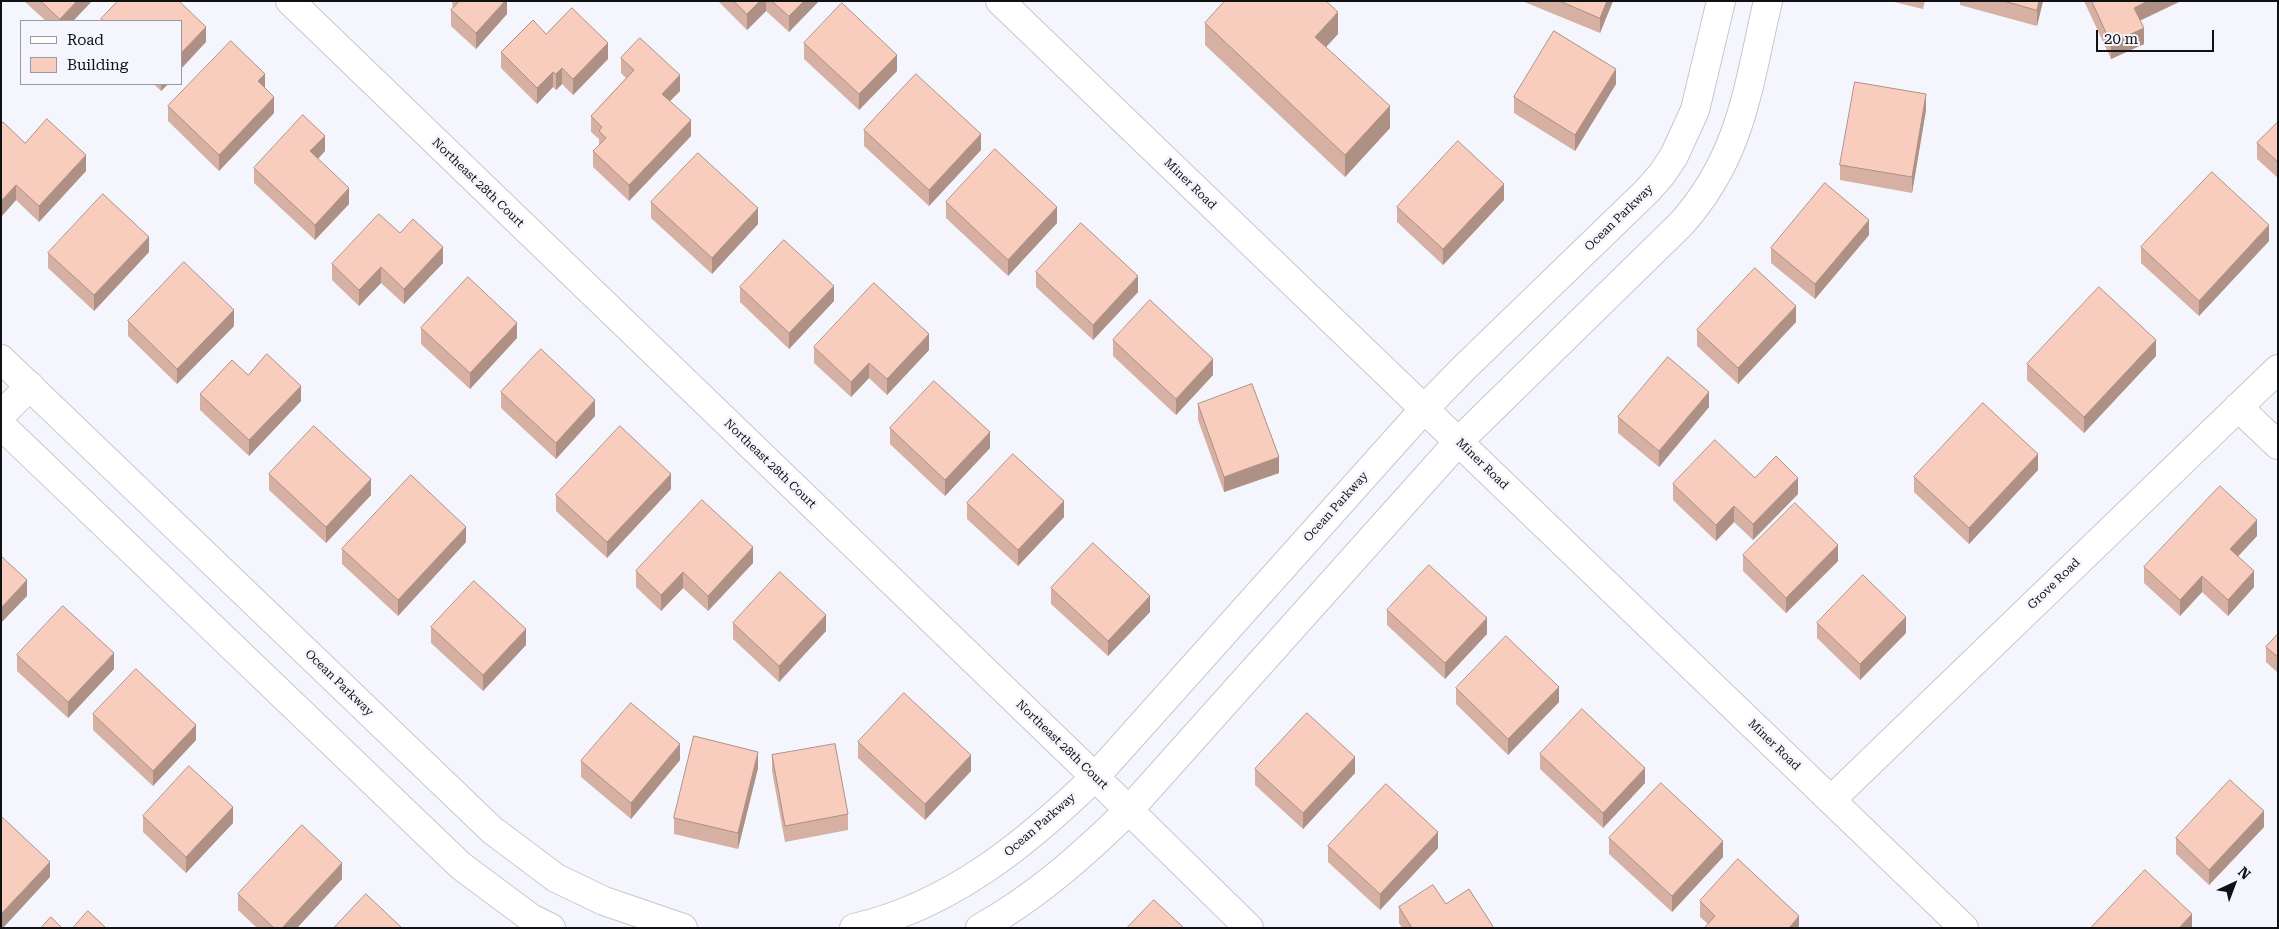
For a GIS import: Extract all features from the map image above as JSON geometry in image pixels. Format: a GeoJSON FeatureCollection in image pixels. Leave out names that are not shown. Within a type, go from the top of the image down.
{"type":"FeatureCollection","features":[{"type":"Feature","properties":{"kind":"street","name":"Northeast 28th Court"},"geometry":{"type":"LineString","coordinates":[[290,1],[1095,776],[1249,928]]}},
{"type":"Feature","properties":{"kind":"street","name":"Miner Road"},"geometry":{"type":"LineString","coordinates":[[1000,1],[1964,928]]}},
{"type":"Feature","properties":{"kind":"street","name":"Ocean Parkway"},"geometry":{"type":"LineString","coordinates":[[854,928],[877,922],[931,901],[986,870],[1054,816],[1095,776],[1462,369],[1647,191],[1674,156],[1695,110],[1721,1]]}},
{"type":"Feature","properties":{"kind":"street"},"geometry":{"type":"LineString","coordinates":[[980,928],[1011,910],[1087,852],[1128,810],[1459,441],[1681,224],[1699,204],[1720,171],[1740,124],[1768,1]]}},
{"type":"Feature","properties":{"kind":"street","name":"Ocean Parkway"},"geometry":{"type":"LineString","coordinates":[[1,359],[492,830],[556,878],[604,901],[683,928]]}},
{"type":"Feature","properties":{"kind":"street","name":"Grove Road"},"geometry":{"type":"LineString","coordinates":[[1831,800],[2278,369]]}},
{"type":"Feature","properties":{"kind":"street"},"geometry":{"type":"LineString","coordinates":[[1,415],[30,386]]}},
{"type":"Feature","properties":{"kind":"street"},"geometry":{"type":"LineString","coordinates":[[2238,407],[2278,445]]}},
{"type":"Feature","properties":{"kind":"street"},"geometry":{"type":"LineString","coordinates":[[1,425],[462,866],[531,918],[551,928]]}},
{"type":"Feature","properties":{"kind":"building"},"geometry":{"type":"Polygon","coordinates":[[[41,1],[77,1],[60,19],[41,1]]]}},
{"type":"Feature","properties":{"kind":"building"},"geometry":{"type":"Polygon","coordinates":[[[118,1],[179,1],[206,27],[182,52],[182,20],[101,19],[118,1]]]}},
{"type":"Feature","properties":{"kind":"building"},"geometry":{"type":"Polygon","coordinates":[[[460,1],[505,1],[476,33],[451,10],[460,1]]]}},
{"type":"Feature","properties":{"kind":"building"},"geometry":{"type":"Polygon","coordinates":[[[734,1],[760,1],[747,14],[734,1]]]}},
{"type":"Feature","properties":{"kind":"building"},"geometry":{"type":"Polygon","coordinates":[[[772,1],[804,1],[789,16],[772,1]]]}},
{"type":"Feature","properties":{"kind":"building"},"geometry":{"type":"Polygon","coordinates":[[[1225,1],[1326,1],[1338,12],[1315,37],[1390,106],[1345,155],[1205,23],[1225,1]]]}},
{"type":"Feature","properties":{"kind":"building"},"geometry":{"type":"Polygon","coordinates":[[[1560,1],[1607,1],[1600,18],[1560,1]]]}},
{"type":"Feature","properties":{"kind":"building"},"geometry":{"type":"Polygon","coordinates":[[[2004,1],[2039,1],[2037,10],[2004,1]]]}},
{"type":"Feature","properties":{"kind":"building"},"geometry":{"type":"Polygon","coordinates":[[[2092,1],[2148,1],[2134,8],[2144,28],[2111,43],[2092,1]]]}},
{"type":"Feature","properties":{"kind":"building"},"geometry":{"type":"Polygon","coordinates":[[[842,3],[897,55],[859,94],[804,43],[842,3]]]}},
{"type":"Feature","properties":{"kind":"building"},"geometry":{"type":"Polygon","coordinates":[[[572,8],[608,43],[573,79],[562,68],[556,74],[553,72],[537,88],[501,52],[533,20],[546,34],[572,8]]]}},
{"type":"Feature","properties":{"kind":"building"},"geometry":{"type":"Polygon","coordinates":[[[1554,31],[1616,69],[1575,135],[1514,97],[1554,31]]]}},
{"type":"Feature","properties":{"kind":"building"},"geometry":{"type":"Polygon","coordinates":[[[640,38],[680,75],[662,94],[691,120],[629,185],[593,151],[606,138],[599,131],[602,127],[591,116],[634,70],[621,58],[640,38]]]}},
{"type":"Feature","properties":{"kind":"building"},"geometry":{"type":"Polygon","coordinates":[[[231,41],[265,74],[258,81],[274,97],[219,155],[168,106],[231,41]]]}},
{"type":"Feature","properties":{"kind":"building"},"geometry":{"type":"Polygon","coordinates":[[[916,74],[981,134],[929,190],[864,130],[916,74]]]}},
{"type":"Feature","properties":{"kind":"building"},"geometry":{"type":"Polygon","coordinates":[[[1855,82],[1926,94],[1912,177],[1840,165],[1855,82]]]}},
{"type":"Feature","properties":{"kind":"building"},"geometry":{"type":"Polygon","coordinates":[[[303,115],[325,136],[310,151],[349,188],[315,225],[254,168],[303,115]]]}},
{"type":"Feature","properties":{"kind":"building"},"geometry":{"type":"Polygon","coordinates":[[[47,119],[86,155],[39,206],[16,185],[1,201],[1,124],[3,122],[25,143],[47,119]]]}},
{"type":"Feature","properties":{"kind":"building"},"geometry":{"type":"Polygon","coordinates":[[[2278,122],[2278,162],[2257,143],[2278,122]]]}},
{"type":"Feature","properties":{"kind":"building"},"geometry":{"type":"Polygon","coordinates":[[[1458,141],[1504,184],[1443,249],[1397,207],[1458,141]]]}},
{"type":"Feature","properties":{"kind":"building"},"geometry":{"type":"Polygon","coordinates":[[[995,149],[1057,207],[1008,260],[946,202],[995,149]]]}},
{"type":"Feature","properties":{"kind":"building"},"geometry":{"type":"Polygon","coordinates":[[[698,153],[758,208],[712,258],[651,202],[698,153]]]}},
{"type":"Feature","properties":{"kind":"building"},"geometry":{"type":"Polygon","coordinates":[[[2212,172],[2269,225],[2199,301],[2141,247],[2212,172]]]}},
{"type":"Feature","properties":{"kind":"building"},"geometry":{"type":"Polygon","coordinates":[[[1825,183],[1869,220],[1815,284],[1771,248],[1825,183]]]}},
{"type":"Feature","properties":{"kind":"building"},"geometry":{"type":"Polygon","coordinates":[[[103,194],[149,237],[94,295],[48,253],[103,194]]]}},
{"type":"Feature","properties":{"kind":"building"},"geometry":{"type":"Polygon","coordinates":[[[379,214],[400,233],[413,219],[443,247],[404,289],[381,267],[359,290],[332,264],[379,214]]]}},
{"type":"Feature","properties":{"kind":"building"},"geometry":{"type":"Polygon","coordinates":[[[1081,223],[1138,276],[1093,325],[1036,272],[1081,223]]]}},
{"type":"Feature","properties":{"kind":"building"},"geometry":{"type":"Polygon","coordinates":[[[784,240],[834,286],[789,333],[740,287],[784,240]]]}},
{"type":"Feature","properties":{"kind":"building"},"geometry":{"type":"Polygon","coordinates":[[[184,262],[234,310],[177,369],[128,321],[184,262]]]}},
{"type":"Feature","properties":{"kind":"building"},"geometry":{"type":"Polygon","coordinates":[[[1755,268],[1796,306],[1738,368],[1697,330],[1755,268]]]}},
{"type":"Feature","properties":{"kind":"building"},"geometry":{"type":"Polygon","coordinates":[[[468,277],[517,323],[470,373],[421,328],[468,277]]]}},
{"type":"Feature","properties":{"kind":"building"},"geometry":{"type":"Polygon","coordinates":[[[874,283],[929,334],[887,379],[869,363],[851,382],[814,347],[874,283]]]}},
{"type":"Feature","properties":{"kind":"building"},"geometry":{"type":"Polygon","coordinates":[[[2099,287],[2156,340],[2084,417],[2027,364],[2099,287]]]}},
{"type":"Feature","properties":{"kind":"building"},"geometry":{"type":"Polygon","coordinates":[[[1150,300],[1213,359],[1176,399],[1113,340],[1150,300]]]}},
{"type":"Feature","properties":{"kind":"building"},"geometry":{"type":"Polygon","coordinates":[[[541,349],[595,400],[556,443],[501,392],[541,349]]]}},
{"type":"Feature","properties":{"kind":"building"},"geometry":{"type":"Polygon","coordinates":[[[267,354],[301,386],[249,440],[200,394],[232,360],[248,375],[267,354]]]}},
{"type":"Feature","properties":{"kind":"building"},"geometry":{"type":"Polygon","coordinates":[[[1668,357],[1709,392],[1659,451],[1618,417],[1668,357]]]}},
{"type":"Feature","properties":{"kind":"building"},"geometry":{"type":"Polygon","coordinates":[[[934,381],[990,432],[945,480],[890,428],[934,381]]]}},
{"type":"Feature","properties":{"kind":"building"},"geometry":{"type":"Polygon","coordinates":[[[1252,384],[1279,457],[1224,477],[1198,404],[1252,384]]]}},
{"type":"Feature","properties":{"kind":"building"},"geometry":{"type":"Polygon","coordinates":[[[1983,403],[2038,454],[1969,528],[1914,477],[1983,403]]]}},
{"type":"Feature","properties":{"kind":"building"},"geometry":{"type":"Polygon","coordinates":[[[314,426],[371,479],[326,527],[269,474],[314,426]]]}},
{"type":"Feature","properties":{"kind":"building"},"geometry":{"type":"Polygon","coordinates":[[[620,426],[671,474],[607,542],[556,495],[620,426]]]}},
{"type":"Feature","properties":{"kind":"building"},"geometry":{"type":"Polygon","coordinates":[[[1715,440],[1755,478],[1776,456],[1798,478],[1753,524],[1734,506],[1716,525],[1673,484],[1715,440]]]}},
{"type":"Feature","properties":{"kind":"building"},"geometry":{"type":"Polygon","coordinates":[[[1013,454],[1064,501],[1018,550],[967,503],[1013,454]]]}},
{"type":"Feature","properties":{"kind":"building"},"geometry":{"type":"Polygon","coordinates":[[[411,475],[466,527],[398,600],[342,549],[411,475]]]}},
{"type":"Feature","properties":{"kind":"building"},"geometry":{"type":"Polygon","coordinates":[[[2220,486],[2257,520],[2230,549],[2254,571],[2228,600],[2202,576],[2180,600],[2144,567],[2220,486]]]}},
{"type":"Feature","properties":{"kind":"building"},"geometry":{"type":"Polygon","coordinates":[[[702,500],[753,547],[708,596],[683,572],[661,595],[636,571],[702,500]]]}},
{"type":"Feature","properties":{"kind":"building"},"geometry":{"type":"Polygon","coordinates":[[[1795,503],[1838,545],[1786,598],[1743,555],[1795,503]]]}},
{"type":"Feature","properties":{"kind":"building"},"geometry":{"type":"Polygon","coordinates":[[[1093,543],[1150,596],[1108,641],[1051,588],[1093,543]]]}},
{"type":"Feature","properties":{"kind":"building"},"geometry":{"type":"Polygon","coordinates":[[[1,556],[27,580],[1,608],[1,556]]]}},
{"type":"Feature","properties":{"kind":"building"},"geometry":{"type":"Polygon","coordinates":[[[1429,565],[1487,618],[1445,663],[1387,610],[1429,565]]]}},
{"type":"Feature","properties":{"kind":"building"},"geometry":{"type":"Polygon","coordinates":[[[780,572],[826,615],[779,666],[733,623],[780,572]]]}},
{"type":"Feature","properties":{"kind":"building"},"geometry":{"type":"Polygon","coordinates":[[[1863,575],[1906,617],[1860,664],[1817,623],[1863,575]]]}},
{"type":"Feature","properties":{"kind":"building"},"geometry":{"type":"Polygon","coordinates":[[[474,581],[526,629],[483,675],[431,627],[474,581]]]}},
{"type":"Feature","properties":{"kind":"building"},"geometry":{"type":"Polygon","coordinates":[[[63,606],[114,653],[68,702],[17,655],[63,606]]]}},
{"type":"Feature","properties":{"kind":"building"},"geometry":{"type":"Polygon","coordinates":[[[2278,634],[2278,657],[2266,647],[2278,634]]]}},
{"type":"Feature","properties":{"kind":"building"},"geometry":{"type":"Polygon","coordinates":[[[1506,636],[1559,687],[1508,739],[1456,688],[1506,636]]]}},
{"type":"Feature","properties":{"kind":"building"},"geometry":{"type":"Polygon","coordinates":[[[136,669],[196,725],[153,771],[93,714],[136,669]]]}},
{"type":"Feature","properties":{"kind":"building"},"geometry":{"type":"Polygon","coordinates":[[[904,693],[971,755],[925,804],[858,742],[904,693]]]}},
{"type":"Feature","properties":{"kind":"building"},"geometry":{"type":"Polygon","coordinates":[[[631,703],[680,744],[631,803],[581,761],[631,703]]]}},
{"type":"Feature","properties":{"kind":"building"},"geometry":{"type":"Polygon","coordinates":[[[1582,709],[1645,768],[1603,813],[1540,754],[1582,709]]]}},
{"type":"Feature","properties":{"kind":"building"},"geometry":{"type":"Polygon","coordinates":[[[1307,713],[1355,757],[1303,813],[1255,769],[1307,713]]]}},
{"type":"Feature","properties":{"kind":"building"},"geometry":{"type":"Polygon","coordinates":[[[694,736],[758,752],[738,833],[674,818],[694,736]]]}},
{"type":"Feature","properties":{"kind":"building"},"geometry":{"type":"Polygon","coordinates":[[[835,744],[848,814],[785,826],[772,755],[835,744]]]}},
{"type":"Feature","properties":{"kind":"building"},"geometry":{"type":"Polygon","coordinates":[[[189,766],[233,807],[186,857],[143,816],[189,766]]]}},
{"type":"Feature","properties":{"kind":"building"},"geometry":{"type":"Polygon","coordinates":[[[2230,780],[2264,811],[2209,870],[2176,838],[2230,780]]]}},
{"type":"Feature","properties":{"kind":"building"},"geometry":{"type":"Polygon","coordinates":[[[1661,783],[1723,841],[1672,896],[1609,838],[1661,783]]]}},
{"type":"Feature","properties":{"kind":"building"},"geometry":{"type":"Polygon","coordinates":[[[1386,784],[1438,832],[1380,894],[1328,846],[1386,784]]]}},
{"type":"Feature","properties":{"kind":"building"},"geometry":{"type":"Polygon","coordinates":[[[1,816],[50,862],[1,914],[1,816]]]}},
{"type":"Feature","properties":{"kind":"building"},"geometry":{"type":"Polygon","coordinates":[[[302,825],[342,863],[282,928],[274,928],[238,894],[302,825]]]}},
{"type":"Feature","properties":{"kind":"building"},"geometry":{"type":"Polygon","coordinates":[[[1738,859],[1799,916],[1789,928],[1704,928],[1715,916],[1700,901],[1738,859]]]}},
{"type":"Feature","properties":{"kind":"building"},"geometry":{"type":"Polygon","coordinates":[[[2145,870],[2192,914],[2179,928],[2091,928],[2145,870]]]}},
{"type":"Feature","properties":{"kind":"building"},"geometry":{"type":"Polygon","coordinates":[[[1433,885],[1446,904],[1469,889],[1494,928],[1412,928],[1399,907],[1433,885]]]}},
{"type":"Feature","properties":{"kind":"building"},"geometry":{"type":"Polygon","coordinates":[[[366,894],[402,928],[334,928],[366,894]]]}},
{"type":"Feature","properties":{"kind":"building"},"geometry":{"type":"Polygon","coordinates":[[[1154,900],[1184,928],[1127,928],[1154,900]]]}},
{"type":"Feature","properties":{"kind":"building"},"geometry":{"type":"Polygon","coordinates":[[[88,911],[106,928],[73,928],[88,911]]]}},
{"type":"Feature","properties":{"kind":"building"},"geometry":{"type":"Polygon","coordinates":[[[51,917],[62,928],[41,928],[51,917]]]}}]}
